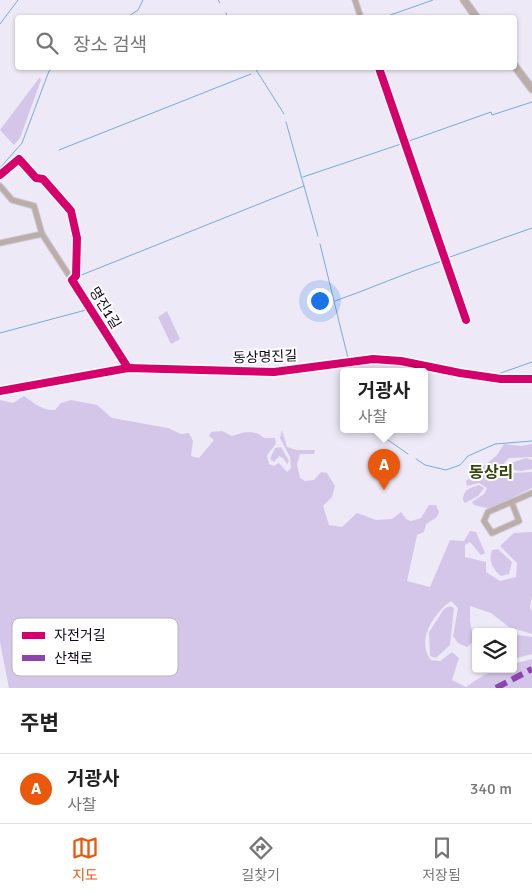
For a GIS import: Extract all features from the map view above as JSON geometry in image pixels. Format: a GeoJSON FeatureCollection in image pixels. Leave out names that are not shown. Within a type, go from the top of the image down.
{"type":"FeatureCollection","features":[{"type":"Feature","properties":{"kind":"main road"},"geometry":{"type":"LineString","coordinates":[[464,0],[475,15]]}},
{"type":"Feature","properties":{"kind":"main road"},"geometry":{"type":"LineString","coordinates":[[517,69],[532,89]]}},
{"type":"Feature","properties":{"kind":"street"},"geometry":{"type":"LineString","coordinates":[[355,0],[361,15]]}},
{"type":"Feature","properties":{"kind":"street"},"geometry":{"type":"LineString","coordinates":[[380,70],[466,320]]}},
{"type":"Feature","properties":{"kind":"street","name":"명진1길"},"geometry":{"type":"LineString","coordinates":[[0,175],[19,159],[36,178],[43,179],[71,211],[77,238],[76,276],[72,280],[128,368]]}},
{"type":"Feature","properties":{"kind":"street"},"geometry":{"type":"LineString","coordinates":[[0,186],[12,200],[34,206],[42,234],[72,280]]}},
{"type":"Feature","properties":{"kind":"street"},"geometry":{"type":"LineString","coordinates":[[0,243],[42,234]]}},
{"type":"Feature","properties":{"kind":"street","name":"동상명진길"},"geometry":{"type":"LineString","coordinates":[[0,391],[128,368],[274,372],[382,360],[401,361],[501,379],[532,379]]}},
{"type":"Feature","properties":{"kind":"street"},"geometry":{"type":"LineString","coordinates":[[512,502],[519,521],[492,533],[484,520],[488,512],[532,493]]}},
{"type":"Feature","properties":{"kind":"shaded area"},"geometry":{"type":"Polygon","coordinates":[[[40,77],[41,80],[20,138],[14,145],[0,130],[40,77]]]}},
{"type":"Feature","properties":{"kind":"shaded area"},"geometry":{"type":"Polygon","coordinates":[[[167,311],[180,339],[171,344],[158,317],[167,311]]]}},
{"type":"Feature","properties":{"kind":"shaded area"},"geometry":{"type":"Polygon","coordinates":[[[24,396],[38,406],[50,410],[55,410],[61,403],[71,400],[97,405],[112,418],[168,428],[181,434],[189,433],[193,441],[191,456],[199,458],[214,440],[209,436],[211,432],[222,431],[232,436],[253,432],[264,438],[275,438],[276,444],[267,455],[269,464],[274,466],[279,463],[287,472],[291,468],[290,457],[280,438],[282,430],[287,447],[297,450],[315,450],[314,454],[300,454],[297,464],[300,478],[305,481],[314,480],[321,472],[327,473],[335,486],[332,497],[323,506],[329,525],[342,527],[357,513],[376,520],[392,519],[401,512],[406,519],[411,521],[421,518],[429,505],[436,505],[439,512],[437,517],[426,524],[424,532],[417,535],[407,581],[430,587],[450,540],[464,541],[470,531],[476,532],[485,553],[481,555],[470,542],[465,545],[465,557],[486,562],[486,572],[500,581],[516,577],[517,563],[500,546],[514,533],[532,532],[532,597],[530,607],[532,611],[532,634],[509,627],[491,613],[470,606],[472,643],[467,647],[458,643],[453,636],[458,608],[451,601],[433,619],[425,644],[431,660],[440,661],[452,652],[459,658],[452,680],[466,687],[490,673],[517,673],[517,663],[532,659],[532,688],[9,688],[0,642],[0,400],[13,403],[24,396]]]}},
{"type":"Feature","properties":{"kind":"shaded area"},"geometry":{"type":"Polygon","coordinates":[[[504,444],[521,446],[532,444],[532,457],[509,458],[504,463],[505,470],[513,473],[532,472],[532,488],[493,507],[487,508],[474,505],[472,502],[484,494],[487,488],[479,483],[467,486],[466,481],[497,455],[504,444]]]}},
{"type":"Feature","properties":{"kind":"shaded area"},"geometry":{"type":"Polygon","coordinates":[[[281,447],[289,461],[287,464],[279,456],[274,462],[270,459],[275,448],[281,447]]]}},
{"type":"Feature","properties":{"kind":"shaded area"},"geometry":{"type":"Polygon","coordinates":[[[526,458],[532,460],[532,469],[521,471],[509,469],[507,464],[526,458]]]}},
{"type":"Feature","properties":{"kind":"shaded area"},"geometry":{"type":"Polygon","coordinates":[[[479,485],[484,488],[478,496],[465,503],[463,500],[466,491],[479,485]]]}},
{"type":"Feature","properties":{"kind":"shaded area"},"geometry":{"type":"Polygon","coordinates":[[[498,549],[512,562],[509,574],[501,576],[492,565],[492,550],[498,549]]]}},
{"type":"Feature","properties":{"kind":"shaded area"},"geometry":{"type":"Polygon","coordinates":[[[450,606],[454,608],[450,645],[436,658],[430,656],[429,632],[444,609],[450,606]]]}},
{"type":"Feature","properties":{"kind":"shaded area"},"geometry":{"type":"Polygon","coordinates":[[[517,635],[532,637],[532,654],[517,658],[517,635]]]}},
{"type":"Feature","properties":{"kind":"waterway"},"geometry":{"type":"LineString","coordinates":[[0,24],[18,0]]}},
{"type":"Feature","properties":{"kind":"waterway"},"geometry":{"type":"LineString","coordinates":[[130,15],[138,10],[143,0]]}},
{"type":"Feature","properties":{"kind":"waterway"},"geometry":{"type":"LineString","coordinates":[[390,15],[433,0]]}},
{"type":"Feature","properties":{"kind":"waterway"},"geometry":{"type":"LineString","coordinates":[[0,168],[22,143],[50,70]]}},
{"type":"Feature","properties":{"kind":"waterway"},"geometry":{"type":"LineString","coordinates":[[256,70],[284,114]]}},
{"type":"Feature","properties":{"kind":"waterway"},"geometry":{"type":"LineString","coordinates":[[59,150],[251,74]]}},
{"type":"Feature","properties":{"kind":"waterway"},"geometry":{"type":"LineString","coordinates":[[409,141],[491,112],[492,115],[532,102]]}},
{"type":"Feature","properties":{"kind":"waterway"},"geometry":{"type":"LineString","coordinates":[[286,122],[318,236]]}},
{"type":"Feature","properties":{"kind":"waterway"},"geometry":{"type":"LineString","coordinates":[[303,177],[401,144]]}},
{"type":"Feature","properties":{"kind":"waterway"},"geometry":{"type":"LineString","coordinates":[[79,276],[304,186]]}},
{"type":"Feature","properties":{"kind":"waterway"},"geometry":{"type":"LineString","coordinates":[[450,257],[532,228]]}},
{"type":"Feature","properties":{"kind":"waterway"},"geometry":{"type":"LineString","coordinates":[[320,244],[348,358]]}},
{"type":"Feature","properties":{"kind":"waterway"},"geometry":{"type":"LineString","coordinates":[[335,301],[442,261]]}},
{"type":"Feature","properties":{"kind":"waterway"},"geometry":{"type":"LineString","coordinates":[[0,333],[86,310]]}},
{"type":"Feature","properties":{"kind":"waterway"},"geometry":{"type":"LineString","coordinates":[[498,374],[532,362]]}},
{"type":"Feature","properties":{"kind":"waterway"},"geometry":{"type":"LineString","coordinates":[[378,433],[408,454]]}},
{"type":"Feature","properties":{"kind":"waterway"},"geometry":{"type":"LineString","coordinates":[[416,459],[425,465],[446,470],[460,465],[468,456],[495,444],[532,441]]}},
{"type":"Feature","properties":{"kind":"marked path"},"geometry":{"type":"LineString","coordinates":[[496,688],[532,669]]}},
{"type":"Feature","properties":{"kind":"cycle path"},"geometry":{"type":"LineString","coordinates":[[380,70],[466,320]]}},
{"type":"Feature","properties":{"kind":"cycle path"},"geometry":{"type":"LineString","coordinates":[[0,175],[19,159],[36,178],[43,179],[71,211],[77,238],[76,276],[72,280],[128,368]]}},
{"type":"Feature","properties":{"kind":"cycle path"},"geometry":{"type":"LineString","coordinates":[[0,391],[128,368],[274,372],[373,359],[401,361],[501,379],[532,379]]}},
{"type":"Feature","properties":{"kind":"place","name":"거광사"},"geometry":{"type":"Point","coordinates":[384,490]}},
{"type":"Feature","properties":{"kind":"district","name":"동상리"},"geometry":{"type":"Point","coordinates":[491,473]}}]}
